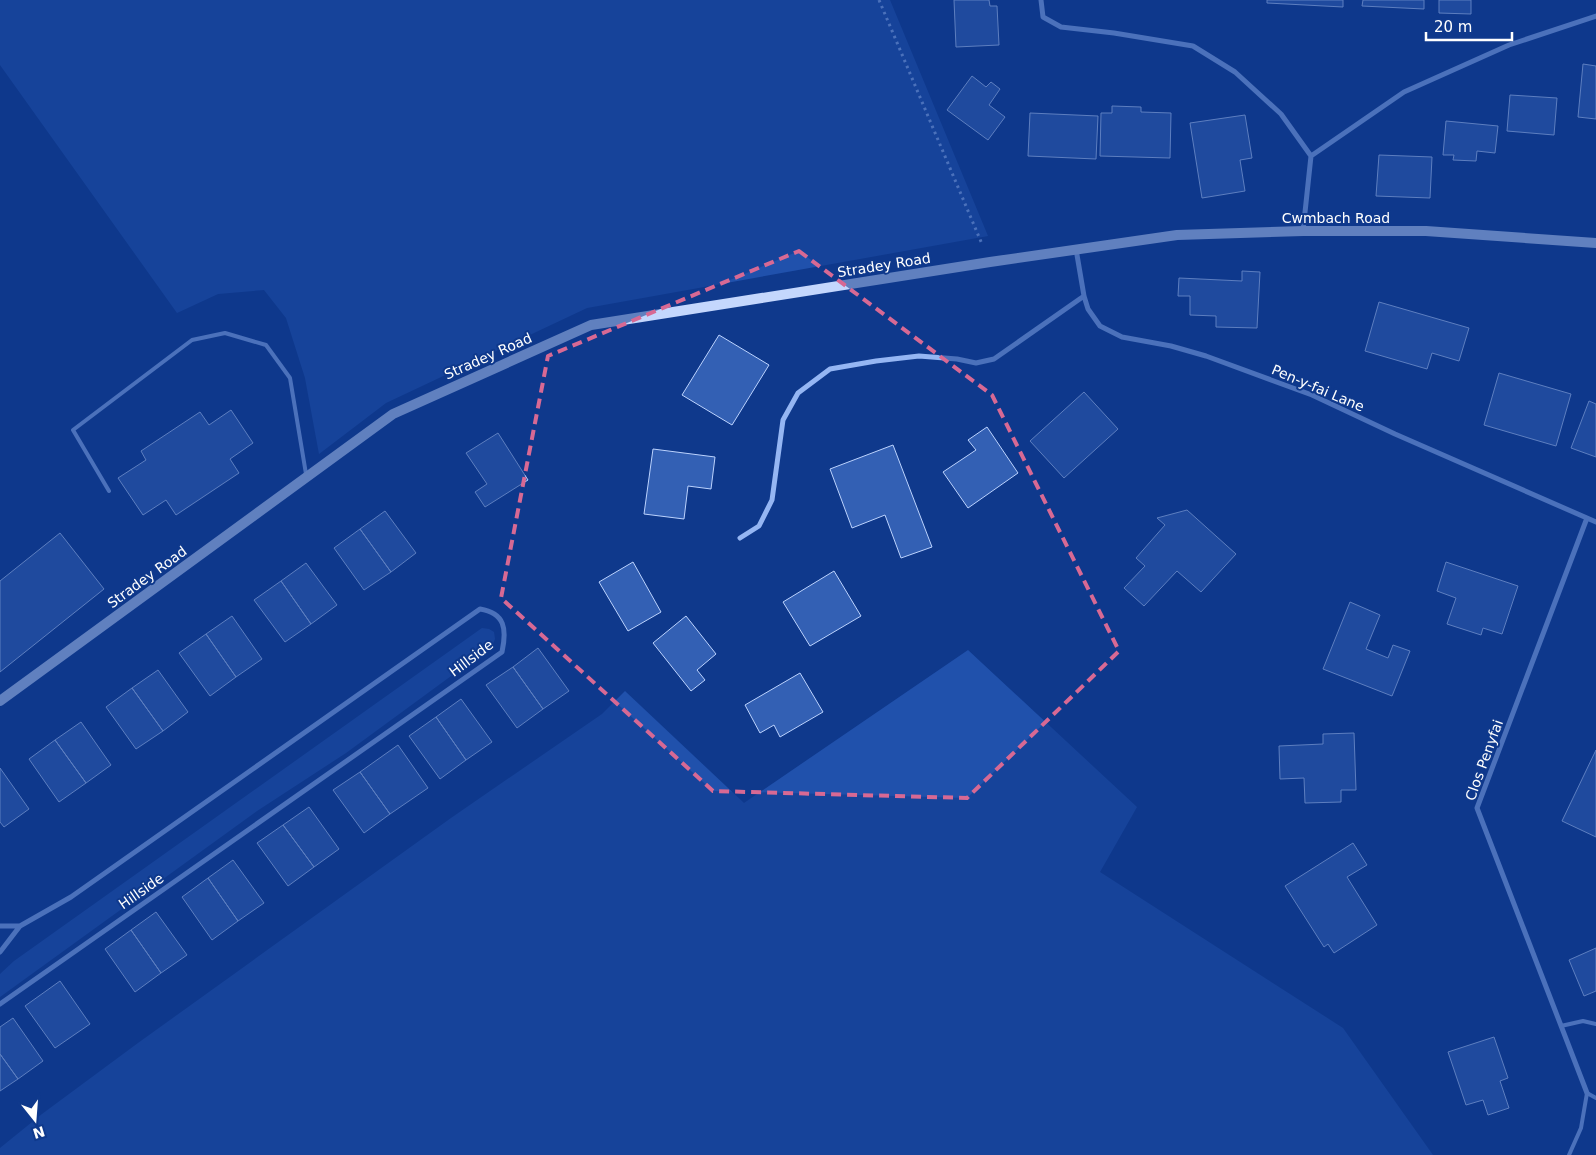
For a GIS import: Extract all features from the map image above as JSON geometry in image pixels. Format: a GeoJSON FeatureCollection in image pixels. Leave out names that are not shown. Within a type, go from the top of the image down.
{"type":"FeatureCollection","features":[{"type":"Feature","properties":{"kind":"main road","name":"Cwmbach Road"},"geometry":{"type":"LineString","coordinates":[[1076,249],[1177,235],[1303,230],[1426,231],[1596,243]]}},
{"type":"Feature","properties":{"kind":"main road","name":"Stradey Road"},"geometry":{"type":"LineString","coordinates":[[0,701],[393,414],[591,325],[1076,249]]}},
{"type":"Feature","properties":{"kind":"street"},"geometry":{"type":"LineString","coordinates":[[1041,0],[1044,17],[1061,28],[1114,33],[1193,46],[1235,72],[1281,114],[1311,156],[1303,230]]}},
{"type":"Feature","properties":{"kind":"street"},"geometry":{"type":"LineString","coordinates":[[1311,156],[1404,92],[1509,45],[1596,16]]}},
{"type":"Feature","properties":{"kind":"street","name":"Pen-y-fai Lane"},"geometry":{"type":"LineString","coordinates":[[1076,249],[1088,309],[1100,326],[1122,337],[1171,346],[1206,356],[1312,395],[1395,434],[1596,522]]}},
{"type":"Feature","properties":{"kind":"street"},"geometry":{"type":"LineString","coordinates":[[740,538],[759,526],[772,500],[783,420],[798,393],[830,369],[919,356],[957,359],[976,363],[994,359],[1084,296]]}},
{"type":"Feature","properties":{"kind":"street","name":"Clos Penyfai"},"geometry":{"type":"LineString","coordinates":[[1587,518],[1477,808],[1587,1093]]}},
{"type":"Feature","properties":{"kind":"street","name":"Hillside"},"geometry":{"type":"LineString","coordinates":[[0,952],[20,926],[71,897],[480,609],[491,611],[502,621],[506,636],[502,652],[0,1004]]}},
{"type":"Feature","properties":{"kind":"street","name":"Hillside"},"geometry":{"type":"LineString","coordinates":[[0,926],[20,926]]}},
{"type":"Feature","properties":{"kind":"lane"},"geometry":{"type":"LineString","coordinates":[[109,491],[73,430],[192,340],[225,334],[266,345],[290,378],[307,477]]}},
{"type":"Feature","properties":{"kind":"lane"},"geometry":{"type":"LineString","coordinates":[[1561,1026],[1583,1021],[1596,1024]]}},
{"type":"Feature","properties":{"kind":"lane"},"geometry":{"type":"LineString","coordinates":[[1569,1155],[1581,1128],[1587,1093],[1596,1098]]}},
{"type":"Feature","properties":{"kind":"path"},"geometry":{"type":"LineString","coordinates":[[880,0],[990,262]]}},
{"type":"Feature","properties":{"kind":"highlighted area"},"geometry":{"type":"Polygon","coordinates":[[[799,251],[992,395],[1119,651],[967,798],[713,791],[501,598],[548,356],[799,251]]]}},
{"type":"Feature","properties":{"kind":"shaded area"},"geometry":{"type":"Polygon","coordinates":[[[0,0],[890,0],[988,236],[587,308],[386,403],[319,454],[305,378],[286,318],[264,290],[218,294],[177,313],[0,65],[0,0]]]}},
{"type":"Feature","properties":{"kind":"shaded area"},"geometry":{"type":"Polygon","coordinates":[[[482,628],[494,632],[495,639],[492,646],[346,753],[257,811],[0,997],[0,974],[14,961],[482,628]]]}},
{"type":"Feature","properties":{"kind":"shaded area"},"geometry":{"type":"Polygon","coordinates":[[[968,650],[1137,807],[1100,872],[1343,1028],[1433,1155],[0,1155],[0,1148],[42,1114],[451,818],[602,714],[625,691],[744,803],[968,650]]]}},
{"type":"Feature","properties":{"kind":"building"},"geometry":{"type":"Polygon","coordinates":[[[954,0],[989,0],[990,6],[997,6],[999,45],[956,47],[954,0]]]}},
{"type":"Feature","properties":{"kind":"building"},"geometry":{"type":"Polygon","coordinates":[[[1267,0],[1343,0],[1343,7],[1267,3],[1267,0]]]}},
{"type":"Feature","properties":{"kind":"building"},"geometry":{"type":"Polygon","coordinates":[[[1363,0],[1424,0],[1424,9],[1362,6],[1363,0]]]}},
{"type":"Feature","properties":{"kind":"building"},"geometry":{"type":"Polygon","coordinates":[[[1439,0],[1471,0],[1471,14],[1439,13],[1439,0]]]}},
{"type":"Feature","properties":{"kind":"building"},"geometry":{"type":"Polygon","coordinates":[[[1583,64],[1596,66],[1596,119],[1578,117],[1583,64]]]}},
{"type":"Feature","properties":{"kind":"building"},"geometry":{"type":"Polygon","coordinates":[[[972,76],[986,87],[991,82],[1000,89],[989,105],[1005,117],[988,140],[947,110],[972,76]]]}},
{"type":"Feature","properties":{"kind":"building"},"geometry":{"type":"Polygon","coordinates":[[[1510,95],[1557,98],[1554,135],[1507,131],[1510,95]]]}},
{"type":"Feature","properties":{"kind":"building"},"geometry":{"type":"Polygon","coordinates":[[[1112,106],[1141,107],[1141,112],[1171,113],[1170,158],[1100,156],[1101,113],[1112,113],[1112,106]]]}},
{"type":"Feature","properties":{"kind":"building"},"geometry":{"type":"Polygon","coordinates":[[[1030,113],[1098,116],[1096,159],[1028,156],[1030,113]]]}},
{"type":"Feature","properties":{"kind":"building"},"geometry":{"type":"Polygon","coordinates":[[[1245,115],[1252,158],[1240,160],[1245,191],[1202,198],[1190,123],[1245,115]]]}},
{"type":"Feature","properties":{"kind":"building"},"geometry":{"type":"Polygon","coordinates":[[[1446,121],[1498,126],[1495,153],[1477,151],[1476,161],[1453,160],[1454,155],[1443,155],[1446,121]]]}},
{"type":"Feature","properties":{"kind":"building"},"geometry":{"type":"Polygon","coordinates":[[[1379,155],[1432,157],[1430,198],[1376,196],[1379,155]]]}},
{"type":"Feature","properties":{"kind":"building"},"geometry":{"type":"Polygon","coordinates":[[[1242,271],[1260,272],[1257,328],[1216,327],[1216,316],[1190,315],[1190,296],[1178,296],[1179,278],[1242,281],[1242,271]]]}},
{"type":"Feature","properties":{"kind":"building"},"geometry":{"type":"Polygon","coordinates":[[[1379,302],[1469,328],[1459,361],[1432,353],[1427,369],[1365,351],[1379,302]]]}},
{"type":"Feature","properties":{"kind":"building"},"geometry":{"type":"Polygon","coordinates":[[[719,335],[769,365],[732,425],[682,395],[719,335]]]}},
{"type":"Feature","properties":{"kind":"building"},"geometry":{"type":"Polygon","coordinates":[[[1499,373],[1571,394],[1556,446],[1484,425],[1499,373]]]}},
{"type":"Feature","properties":{"kind":"building"},"geometry":{"type":"Polygon","coordinates":[[[1084,392],[1118,429],[1064,478],[1030,441],[1084,392]]]}},
{"type":"Feature","properties":{"kind":"building"},"geometry":{"type":"Polygon","coordinates":[[[1589,401],[1596,404],[1596,457],[1571,448],[1589,401]]]}},
{"type":"Feature","properties":{"kind":"building"},"geometry":{"type":"Polygon","coordinates":[[[231,410],[253,443],[230,459],[239,473],[176,515],[166,500],[143,515],[118,478],[146,460],[141,451],[200,412],[209,425],[231,410]]]}},
{"type":"Feature","properties":{"kind":"building"},"geometry":{"type":"Polygon","coordinates":[[[987,427],[1018,473],[968,508],[943,472],[976,450],[968,440],[987,427]]]}},
{"type":"Feature","properties":{"kind":"building"},"geometry":{"type":"Polygon","coordinates":[[[498,433],[528,480],[485,507],[475,492],[487,484],[466,453],[498,433]]]}},
{"type":"Feature","properties":{"kind":"building"},"geometry":{"type":"Polygon","coordinates":[[[893,445],[932,547],[901,558],[885,515],[852,528],[830,469],[893,445]]]}},
{"type":"Feature","properties":{"kind":"building"},"geometry":{"type":"Polygon","coordinates":[[[653,449],[715,457],[711,489],[688,486],[684,519],[644,514],[653,449]]]}},
{"type":"Feature","properties":{"kind":"building"},"geometry":{"type":"Polygon","coordinates":[[[1187,510],[1236,554],[1201,592],[1177,571],[1144,606],[1124,588],[1145,566],[1136,558],[1165,525],[1157,518],[1187,510]]]}},
{"type":"Feature","properties":{"kind":"building"},"geometry":{"type":"Polygon","coordinates":[[[385,511],[416,553],[391,572],[360,529],[385,511]]]}},
{"type":"Feature","properties":{"kind":"building"},"geometry":{"type":"Polygon","coordinates":[[[360,529],[391,572],[364,590],[334,548],[360,529]]]}},
{"type":"Feature","properties":{"kind":"building"},"geometry":{"type":"Polygon","coordinates":[[[60,533],[104,589],[0,672],[0,581],[60,533]]]}},
{"type":"Feature","properties":{"kind":"building"},"geometry":{"type":"Polygon","coordinates":[[[633,562],[661,612],[628,631],[599,582],[633,562]]]}},
{"type":"Feature","properties":{"kind":"building"},"geometry":{"type":"Polygon","coordinates":[[[1446,562],[1518,586],[1502,634],[1483,628],[1481,635],[1447,624],[1456,598],[1437,591],[1446,562]]]}},
{"type":"Feature","properties":{"kind":"building"},"geometry":{"type":"Polygon","coordinates":[[[306,563],[337,605],[311,624],[281,581],[306,563]]]}},
{"type":"Feature","properties":{"kind":"building"},"geometry":{"type":"Polygon","coordinates":[[[834,571],[861,616],[810,646],[783,602],[834,571]]]}},
{"type":"Feature","properties":{"kind":"building"},"geometry":{"type":"Polygon","coordinates":[[[281,581],[311,624],[285,642],[254,600],[281,581]]]}},
{"type":"Feature","properties":{"kind":"building"},"geometry":{"type":"Polygon","coordinates":[[[1350,602],[1380,615],[1366,649],[1388,658],[1393,645],[1410,651],[1392,696],[1323,669],[1350,602]]]}},
{"type":"Feature","properties":{"kind":"building"},"geometry":{"type":"Polygon","coordinates":[[[232,616],[262,659],[236,677],[206,634],[232,616]]]}},
{"type":"Feature","properties":{"kind":"building"},"geometry":{"type":"Polygon","coordinates":[[[686,616],[716,654],[697,670],[705,680],[691,691],[653,643],[686,616]]]}},
{"type":"Feature","properties":{"kind":"building"},"geometry":{"type":"Polygon","coordinates":[[[206,634],[236,677],[210,696],[179,653],[206,634]]]}},
{"type":"Feature","properties":{"kind":"building"},"geometry":{"type":"Polygon","coordinates":[[[538,648],[569,691],[543,709],[513,667],[538,648]]]}},
{"type":"Feature","properties":{"kind":"building"},"geometry":{"type":"Polygon","coordinates":[[[513,667],[543,709],[517,728],[486,685],[513,667]]]}},
{"type":"Feature","properties":{"kind":"building"},"geometry":{"type":"Polygon","coordinates":[[[158,670],[188,712],[163,731],[132,688],[158,670]]]}},
{"type":"Feature","properties":{"kind":"building"},"geometry":{"type":"Polygon","coordinates":[[[800,673],[823,712],[780,737],[774,725],[760,733],[745,705],[800,673]]]}},
{"type":"Feature","properties":{"kind":"building"},"geometry":{"type":"Polygon","coordinates":[[[132,688],[163,731],[136,749],[106,707],[132,688]]]}},
{"type":"Feature","properties":{"kind":"building"},"geometry":{"type":"Polygon","coordinates":[[[461,699],[492,742],[466,760],[436,717],[461,699]]]}},
{"type":"Feature","properties":{"kind":"building"},"geometry":{"type":"Polygon","coordinates":[[[436,717],[466,760],[440,779],[409,736],[436,717]]]}},
{"type":"Feature","properties":{"kind":"building"},"geometry":{"type":"Polygon","coordinates":[[[81,722],[111,765],[86,783],[55,740],[81,722]]]}},
{"type":"Feature","properties":{"kind":"building"},"geometry":{"type":"Polygon","coordinates":[[[1354,733],[1356,790],[1341,790],[1341,802],[1305,803],[1304,778],[1280,779],[1279,746],[1323,744],[1323,734],[1354,733]]]}},
{"type":"Feature","properties":{"kind":"building"},"geometry":{"type":"Polygon","coordinates":[[[55,740],[86,783],[59,802],[29,759],[55,740]]]}},
{"type":"Feature","properties":{"kind":"building"},"geometry":{"type":"Polygon","coordinates":[[[398,745],[428,788],[390,814],[360,772],[398,745]]]}},
{"type":"Feature","properties":{"kind":"building"},"geometry":{"type":"Polygon","coordinates":[[[1596,750],[1596,837],[1562,821],[1596,750]]]}},
{"type":"Feature","properties":{"kind":"building"},"geometry":{"type":"Polygon","coordinates":[[[0,768],[29,809],[4,827],[0,822],[0,768]]]}},
{"type":"Feature","properties":{"kind":"building"},"geometry":{"type":"Polygon","coordinates":[[[360,772],[390,814],[364,833],[333,790],[360,772]]]}},
{"type":"Feature","properties":{"kind":"building"},"geometry":{"type":"Polygon","coordinates":[[[309,807],[339,849],[314,867],[283,825],[309,807]]]}},
{"type":"Feature","properties":{"kind":"building"},"geometry":{"type":"Polygon","coordinates":[[[283,825],[314,867],[288,886],[257,843],[283,825]]]}},
{"type":"Feature","properties":{"kind":"building"},"geometry":{"type":"Polygon","coordinates":[[[1353,843],[1367,865],[1347,877],[1377,925],[1334,953],[1328,944],[1324,947],[1285,886],[1353,843]]]}},
{"type":"Feature","properties":{"kind":"building"},"geometry":{"type":"Polygon","coordinates":[[[233,860],[264,903],[238,921],[208,878],[233,860]]]}},
{"type":"Feature","properties":{"kind":"building"},"geometry":{"type":"Polygon","coordinates":[[[208,878],[238,921],[212,940],[182,897],[208,878]]]}},
{"type":"Feature","properties":{"kind":"building"},"geometry":{"type":"Polygon","coordinates":[[[156,912],[187,955],[161,973],[131,930],[156,912]]]}},
{"type":"Feature","properties":{"kind":"building"},"geometry":{"type":"Polygon","coordinates":[[[131,930],[161,973],[135,992],[105,949],[131,930]]]}},
{"type":"Feature","properties":{"kind":"building"},"geometry":{"type":"Polygon","coordinates":[[[1596,948],[1596,991],[1584,996],[1569,960],[1596,948]]]}},
{"type":"Feature","properties":{"kind":"building"},"geometry":{"type":"Polygon","coordinates":[[[60,981],[90,1024],[55,1048],[25,1006],[60,981]]]}},
{"type":"Feature","properties":{"kind":"building"},"geometry":{"type":"Polygon","coordinates":[[[13,1018],[43,1061],[18,1079],[0,1054],[0,1027],[13,1018]]]}},
{"type":"Feature","properties":{"kind":"building"},"geometry":{"type":"Polygon","coordinates":[[[1494,1037],[1508,1078],[1500,1081],[1509,1108],[1488,1115],[1483,1100],[1466,1105],[1448,1052],[1494,1037]]]}},
{"type":"Feature","properties":{"kind":"building"},"geometry":{"type":"Polygon","coordinates":[[[0,1054],[18,1079],[0,1091],[0,1054]]]}}]}
